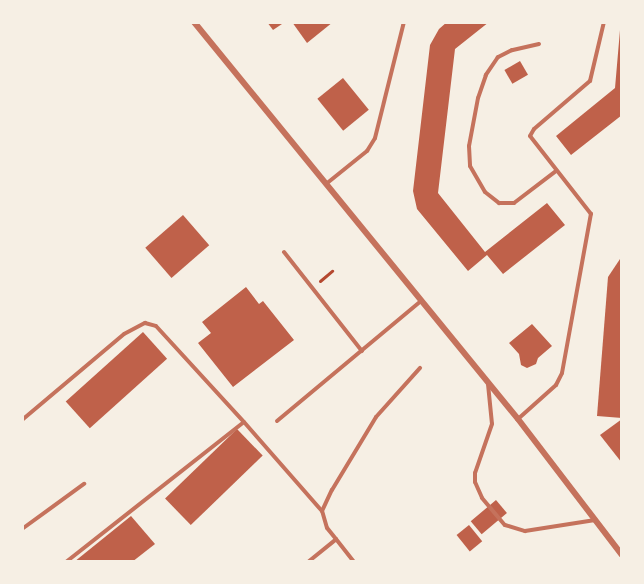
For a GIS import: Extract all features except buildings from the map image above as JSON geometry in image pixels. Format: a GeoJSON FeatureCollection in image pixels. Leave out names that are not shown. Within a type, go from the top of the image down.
{"type":"FeatureCollection","features":[{"type":"Feature","properties":{"kind":"street"},"geometry":{"type":"LineString","coordinates":[[194,22],[518,419],[621,555]]}},
{"type":"Feature","properties":{"kind":"lane"},"geometry":{"type":"LineString","coordinates":[[326,184],[367,151],[375,138],[404,22]]}},
{"type":"Feature","properties":{"kind":"lane"},"geometry":{"type":"LineString","coordinates":[[518,419],[556,386],[562,373],[591,214],[530,136],[534,129],[590,81],[604,22]]}},
{"type":"Feature","properties":{"kind":"lane"},"geometry":{"type":"LineString","coordinates":[[539,44],[512,50],[498,57],[486,75],[478,99],[469,146],[470,166],[484,192],[499,203],[514,203],[556,171]]}},
{"type":"Feature","properties":{"kind":"lane"},"geometry":{"type":"LineString","coordinates":[[284,252],[362,351]]}},
{"type":"Feature","properties":{"kind":"lane"},"geometry":{"type":"LineString","coordinates":[[278,421],[421,301]]}},
{"type":"Feature","properties":{"kind":"lane"},"geometry":{"type":"LineString","coordinates":[[22,420],[124,334],[145,323],[156,326],[322,511],[327,528],[354,561]]}},
{"type":"Feature","properties":{"kind":"lane"},"geometry":{"type":"LineString","coordinates":[[322,511],[376,417],[420,368]]}},
{"type":"Feature","properties":{"kind":"lane"},"geometry":{"type":"LineString","coordinates":[[488,383],[492,405],[492,424],[475,473],[475,482],[482,498],[506,525],[525,531],[595,520]]}},
{"type":"Feature","properties":{"kind":"lane"},"geometry":{"type":"LineString","coordinates":[[66,561],[244,422]]}},
{"type":"Feature","properties":{"kind":"lane"},"geometry":{"type":"LineString","coordinates":[[22,529],[84,484]]}},
{"type":"Feature","properties":{"kind":"lane"},"geometry":{"type":"LineString","coordinates":[[308,561],[336,539]]}},
{"type":"Feature","properties":{"kind":"path"},"geometry":{"type":"LineString","coordinates":[[320,281],[332,271]]}}]}
